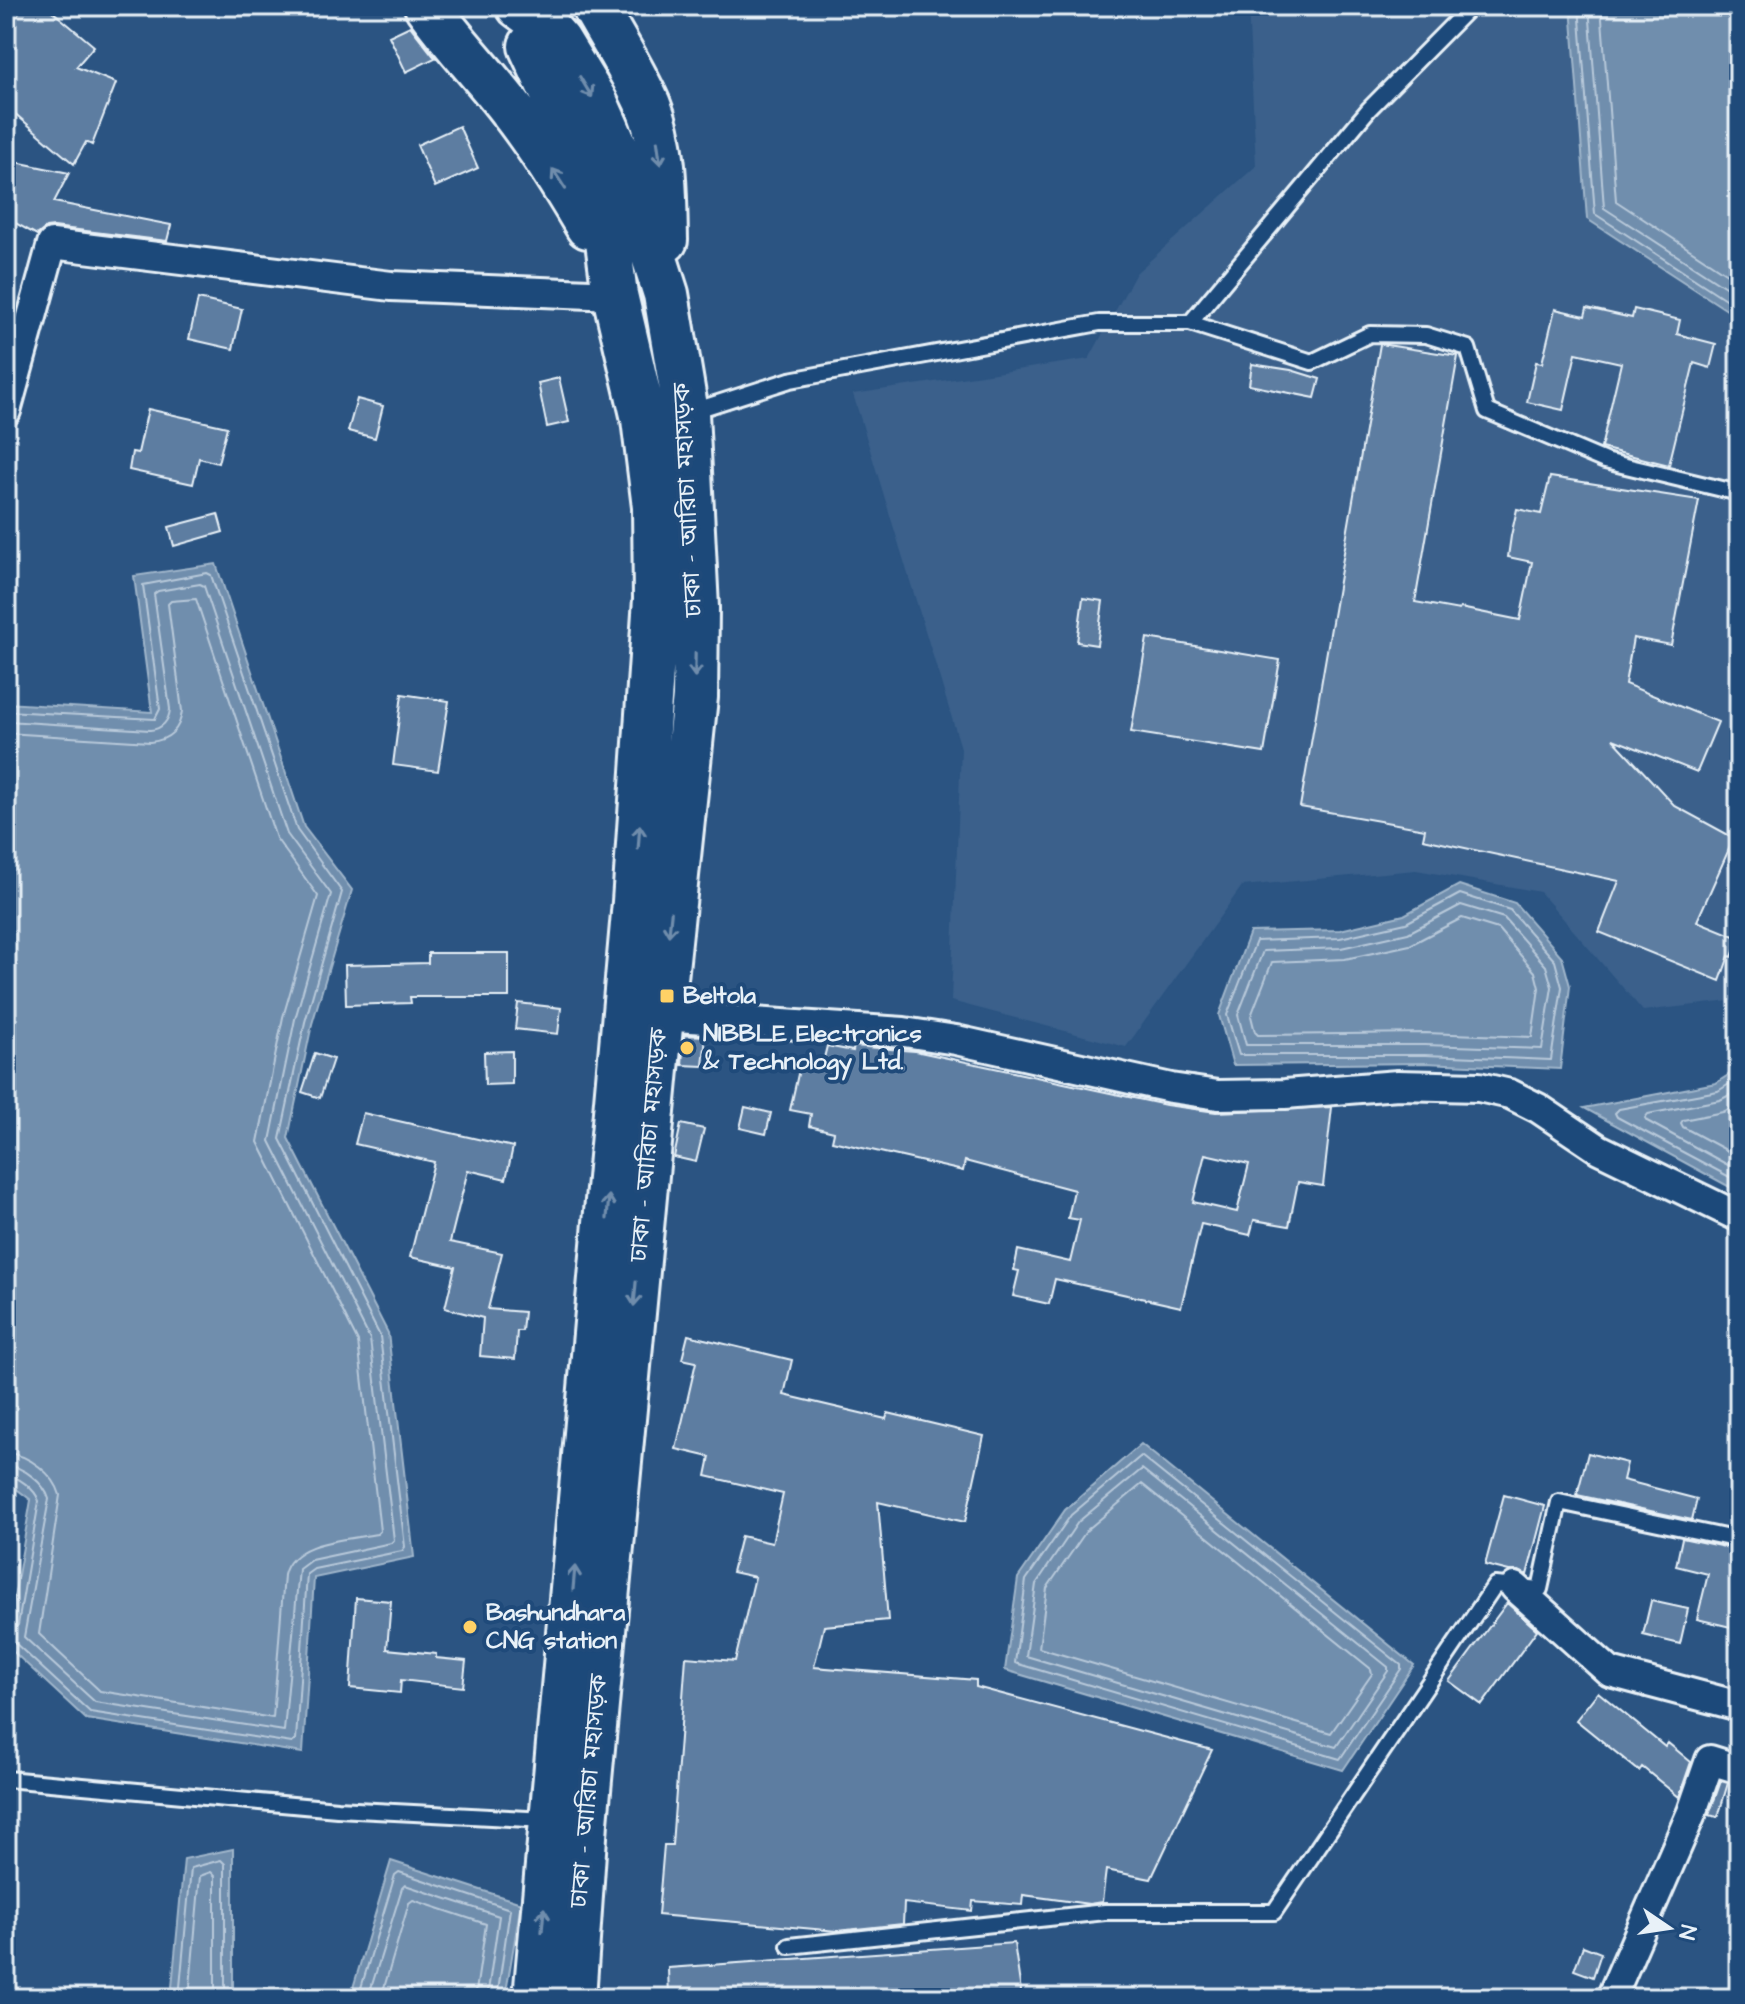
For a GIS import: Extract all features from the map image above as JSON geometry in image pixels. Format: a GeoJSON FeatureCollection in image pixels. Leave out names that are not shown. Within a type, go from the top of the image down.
{"type":"FeatureCollection","features":[{"type":"Feature","properties":{"kind":"highway"},"geometry":{"type":"LineString","coordinates":[[427,6],[513,112],[554,171],[594,236],[612,283]]}},
{"type":"Feature","properties":{"kind":"highway"},"geometry":{"type":"LineString","coordinates":[[518,6],[533,50],[597,189],[607,234],[612,283],[644,419],[655,507],[656,599],[633,918],[536,1998]]}},
{"type":"Feature","properties":{"kind":"highway","name":"ঢাকা - আরিচা মহাসড়ক"},"geometry":{"type":"LineString","coordinates":[[518,6],[542,23],[558,41],[595,102],[630,181],[666,294],[686,413],[696,608],[695,697],[661,1016],[586,1806],[573,1998]]}},
{"type":"Feature","properties":{"kind":"highway","name":"ঢাকা - আরিচা মহাসড়ক"},"geometry":{"type":"LineString","coordinates":[[594,6],[649,107],[658,144],[665,205],[666,294]]}},
{"type":"Feature","properties":{"kind":"street"},"geometry":{"type":"LineString","coordinates":[[6,411],[52,244],[391,286],[612,283]]}},
{"type":"Feature","properties":{"kind":"street"},"geometry":{"type":"LineString","coordinates":[[661,1016],[904,1032],[1218,1095],[1285,1094],[1398,1085],[1479,1087],[1510,1094],[1538,1108],[1599,1149],[1739,1217]]}},
{"type":"Feature","properties":{"kind":"street"},"geometry":{"type":"LineString","coordinates":[[1515,1587],[1610,1672],[1739,1706]]}},
{"type":"Feature","properties":{"kind":"street"},"geometry":{"type":"LineString","coordinates":[[1611,1998],[1692,1812],[1710,1760],[1739,1769]]}},
{"type":"Feature","properties":{"kind":"lane"},"geometry":{"type":"LineString","coordinates":[[1190,323],[1369,109],[1471,6]]}},
{"type":"Feature","properties":{"kind":"lane"},"geometry":{"type":"LineString","coordinates":[[686,413],[790,380],[1099,323],[1190,323],[1312,362],[1370,334],[1426,335],[1468,348],[1487,411],[1605,461],[1739,493]]}},
{"type":"Feature","properties":{"kind":"lane"},"geometry":{"type":"LineString","coordinates":[[789,1946],[1105,1912],[1274,1912],[1495,1585],[1540,1589],[1559,1502],[1739,1540]]}},
{"type":"Feature","properties":{"kind":"lane"},"geometry":{"type":"LineString","coordinates":[[6,1779],[337,1809],[551,1821]]}},
{"type":"Feature","properties":{"kind":"shaded area"},"geometry":{"type":"Polygon","coordinates":[[[1248,6],[1739,6],[1739,1000],[1643,1011],[1540,892],[1416,870],[1242,886],[1126,1047],[951,1001],[961,748],[853,394],[1089,359],[1136,273],[1256,166],[1248,6]]]}},
{"type":"Feature","properties":{"kind":"water"},"geometry":{"type":"Polygon","coordinates":[[[1571,6],[1735,6],[1739,51],[1739,318],[1587,219],[1571,6]]]}},
{"type":"Feature","properties":{"kind":"water"},"geometry":{"type":"Polygon","coordinates":[[[216,564],[304,827],[352,890],[312,1024],[288,1138],[388,1333],[414,1557],[314,1578],[303,1753],[86,1719],[6,1645],[31,1500],[6,1481],[6,703],[152,712],[134,576],[216,564]]]}},
{"type":"Feature","properties":{"kind":"water"},"geometry":{"type":"Polygon","coordinates":[[[1459,885],[1515,903],[1562,957],[1570,986],[1560,1069],[1425,1063],[1233,1065],[1219,1015],[1250,932],[1340,930],[1404,915],[1459,885]]]}},
{"type":"Feature","properties":{"kind":"water"},"geometry":{"type":"Polygon","coordinates":[[[1739,1068],[1739,1192],[1584,1108],[1716,1083],[1739,1068]]]}},
{"type":"Feature","properties":{"kind":"water"},"geometry":{"type":"Polygon","coordinates":[[[1141,1444],[1414,1665],[1343,1770],[1005,1670],[1018,1578],[1065,1510],[1141,1444]]]}},
{"type":"Feature","properties":{"kind":"water"},"geometry":{"type":"Polygon","coordinates":[[[233,1849],[233,1998],[171,1998],[184,1859],[233,1849]]]}},
{"type":"Feature","properties":{"kind":"water"},"geometry":{"type":"Polygon","coordinates":[[[391,1861],[521,1903],[505,1998],[350,1998],[391,1861]]]}},
{"type":"Feature","properties":{"kind":"building"},"geometry":{"type":"Polygon","coordinates":[[[6,6],[46,6],[94,46],[76,67],[116,83],[92,145],[86,142],[74,164],[6,106],[6,6]]]}},
{"type":"Feature","properties":{"kind":"building"},"geometry":{"type":"Polygon","coordinates":[[[410,26],[435,58],[406,72],[389,36],[410,26]]]}},
{"type":"Feature","properties":{"kind":"building"},"geometry":{"type":"Polygon","coordinates":[[[459,126],[478,168],[435,187],[417,145],[459,126]]]}},
{"type":"Feature","properties":{"kind":"building"},"geometry":{"type":"Polygon","coordinates":[[[6,160],[69,173],[54,202],[171,225],[167,241],[54,227],[46,228],[37,235],[6,218],[6,160]]]}},
{"type":"Feature","properties":{"kind":"building"},"geometry":{"type":"Polygon","coordinates":[[[198,299],[242,309],[233,349],[189,339],[198,299]]]}},
{"type":"Feature","properties":{"kind":"building"},"geometry":{"type":"Polygon","coordinates":[[[1587,308],[1632,318],[1634,309],[1680,320],[1677,334],[1716,344],[1710,368],[1694,363],[1669,465],[1601,448],[1621,363],[1576,353],[1563,410],[1527,402],[1536,362],[1542,363],[1555,309],[1585,316],[1587,308]]]}},
{"type":"Feature","properties":{"kind":"building"},"geometry":{"type":"Polygon","coordinates":[[[1380,344],[1458,356],[1415,602],[1520,620],[1532,562],[1508,557],[1511,536],[1517,509],[1541,514],[1550,477],[1699,500],[1671,645],[1633,638],[1625,684],[1718,722],[1697,772],[1613,739],[1675,806],[1734,838],[1697,921],[1739,938],[1720,981],[1599,932],[1619,881],[1423,839],[1425,829],[1300,807],[1380,344]]]}},
{"type":"Feature","properties":{"kind":"building"},"geometry":{"type":"Polygon","coordinates":[[[1252,364],[1291,370],[1320,379],[1315,398],[1249,385],[1252,364]]]}},
{"type":"Feature","properties":{"kind":"building"},"geometry":{"type":"Polygon","coordinates":[[[559,378],[569,422],[547,427],[538,383],[559,378]]]}},
{"type":"Feature","properties":{"kind":"building"},"geometry":{"type":"Polygon","coordinates":[[[357,399],[383,406],[375,438],[348,431],[357,399]]]}},
{"type":"Feature","properties":{"kind":"building"},"geometry":{"type":"Polygon","coordinates":[[[148,409],[227,427],[218,463],[199,458],[193,484],[129,470],[132,452],[138,453],[148,409]]]}},
{"type":"Feature","properties":{"kind":"building"},"geometry":{"type":"Polygon","coordinates":[[[218,514],[223,532],[174,546],[169,527],[218,514]]]}},
{"type":"Feature","properties":{"kind":"building"},"geometry":{"type":"Polygon","coordinates":[[[1083,598],[1103,601],[1097,645],[1077,642],[1083,598]]]}},
{"type":"Feature","properties":{"kind":"building"},"geometry":{"type":"Polygon","coordinates":[[[1147,638],[1280,660],[1264,753],[1131,732],[1147,638]]]}},
{"type":"Feature","properties":{"kind":"building"},"geometry":{"type":"Polygon","coordinates":[[[402,694],[449,701],[438,771],[393,765],[402,694]]]}},
{"type":"Feature","properties":{"kind":"building"},"geometry":{"type":"Polygon","coordinates":[[[428,953],[509,953],[509,997],[410,997],[411,1003],[346,1005],[345,965],[428,963],[428,953]]]}},
{"type":"Feature","properties":{"kind":"building"},"geometry":{"type":"Polygon","coordinates":[[[518,1003],[561,1008],[558,1034],[515,1029],[518,1003]]]}},
{"type":"Feature","properties":{"kind":"building"},"geometry":{"type":"Polygon","coordinates":[[[684,1035],[706,1036],[703,1066],[682,1065],[684,1035]]]}},
{"type":"Feature","properties":{"kind":"building"},"geometry":{"type":"Polygon","coordinates":[[[827,1046],[853,1051],[854,1046],[915,1051],[1166,1105],[1216,1112],[1332,1107],[1323,1186],[1298,1182],[1289,1226],[1254,1220],[1250,1235],[1201,1224],[1181,1307],[1055,1279],[1049,1304],[1013,1296],[1019,1271],[1014,1270],[1018,1250],[1070,1262],[1080,1220],[1068,1218],[1074,1190],[965,1161],[963,1171],[832,1141],[834,1132],[809,1126],[811,1114],[790,1110],[800,1065],[821,1070],[827,1046]],[[1205,1154],[1193,1202],[1237,1212],[1249,1164],[1205,1154]]]}},
{"type":"Feature","properties":{"kind":"building"},"geometry":{"type":"Polygon","coordinates":[[[512,1051],[512,1084],[485,1085],[484,1052],[512,1051]]]}},
{"type":"Feature","properties":{"kind":"building"},"geometry":{"type":"Polygon","coordinates":[[[315,1053],[333,1059],[320,1098],[302,1092],[315,1053]]]}},
{"type":"Feature","properties":{"kind":"building"},"geometry":{"type":"Polygon","coordinates":[[[745,1107],[771,1113],[766,1134],[740,1128],[745,1107]]]}},
{"type":"Feature","properties":{"kind":"building"},"geometry":{"type":"Polygon","coordinates":[[[363,1113],[513,1147],[506,1179],[468,1170],[450,1242],[502,1253],[488,1309],[524,1312],[522,1331],[517,1331],[515,1359],[480,1356],[483,1318],[445,1308],[455,1267],[410,1257],[434,1162],[355,1144],[363,1113]]]}},
{"type":"Feature","properties":{"kind":"building"},"geometry":{"type":"Polygon","coordinates":[[[681,1124],[704,1129],[696,1162],[674,1157],[681,1124]]]}},
{"type":"Feature","properties":{"kind":"building"},"geometry":{"type":"Polygon","coordinates":[[[688,1335],[792,1360],[784,1395],[886,1419],[888,1413],[984,1436],[965,1522],[878,1502],[888,1620],[824,1626],[814,1667],[976,1680],[976,1687],[1212,1750],[1151,1879],[1106,1870],[1102,1902],[1089,1904],[1023,1895],[1022,1905],[973,1901],[972,1911],[904,1903],[903,1924],[837,1931],[658,1915],[664,1845],[672,1845],[686,1657],[735,1661],[755,1577],[732,1572],[741,1536],[772,1543],[783,1494],[706,1476],[710,1457],[676,1449],[696,1362],[682,1359],[688,1335]]]}},
{"type":"Feature","properties":{"kind":"building"},"geometry":{"type":"Polygon","coordinates":[[[1588,1453],[1627,1463],[1623,1480],[1697,1499],[1692,1520],[1577,1495],[1588,1453]]]}},
{"type":"Feature","properties":{"kind":"building"},"geometry":{"type":"Polygon","coordinates":[[[1504,1495],[1545,1506],[1527,1575],[1485,1565],[1504,1495]]]}},
{"type":"Feature","properties":{"kind":"building"},"geometry":{"type":"Polygon","coordinates":[[[1682,1538],[1739,1550],[1739,1629],[1697,1619],[1708,1574],[1676,1566],[1682,1538]]]}},
{"type":"Feature","properties":{"kind":"building"},"geometry":{"type":"Polygon","coordinates":[[[356,1598],[391,1601],[387,1649],[436,1654],[436,1658],[466,1661],[463,1687],[401,1680],[400,1693],[350,1688],[356,1598]]]}},
{"type":"Feature","properties":{"kind":"building"},"geometry":{"type":"Polygon","coordinates":[[[1651,1601],[1688,1609],[1680,1644],[1643,1635],[1651,1601]]]}},
{"type":"Feature","properties":{"kind":"building"},"geometry":{"type":"Polygon","coordinates":[[[1507,1603],[1537,1630],[1482,1705],[1449,1681],[1507,1603]]]}},
{"type":"Feature","properties":{"kind":"building"},"geometry":{"type":"Polygon","coordinates":[[[1598,1692],[1665,1747],[1668,1743],[1691,1762],[1679,1797],[1642,1767],[1639,1771],[1576,1720],[1598,1692]]]}},
{"type":"Feature","properties":{"kind":"building"},"geometry":{"type":"Polygon","coordinates":[[[1721,1781],[1728,1783],[1718,1817],[1709,1815],[1721,1781]]]}},
{"type":"Feature","properties":{"kind":"building"},"geometry":{"type":"Polygon","coordinates":[[[1014,1943],[1022,1998],[669,1998],[668,1968],[1014,1943]]]}},
{"type":"Feature","properties":{"kind":"building"},"geometry":{"type":"Polygon","coordinates":[[[1583,1946],[1601,1953],[1593,1977],[1574,1970],[1583,1946]]]}},
{"type":"Feature","properties":{"kind":"place","name":"Beltola"},"geometry":{"type":"Point","coordinates":[667,996]}},
{"type":"Feature","properties":{"kind":"place","name":"NIBBLE Electronics & Technology Ltd."},"geometry":{"type":"Point","coordinates":[687,1048]}},
{"type":"Feature","properties":{"kind":"place","name":"Bashundhara CNG station"},"geometry":{"type":"Point","coordinates":[470,1627]}}]}
